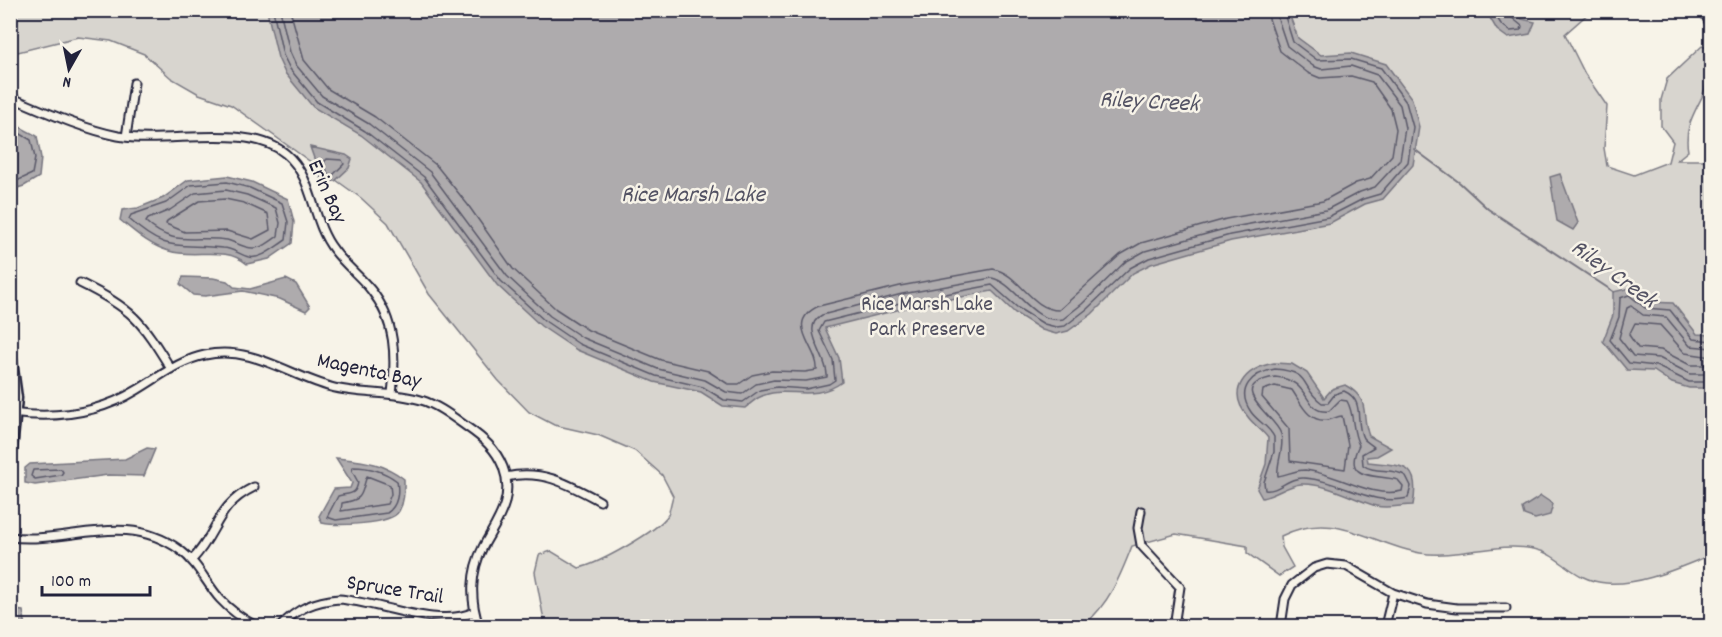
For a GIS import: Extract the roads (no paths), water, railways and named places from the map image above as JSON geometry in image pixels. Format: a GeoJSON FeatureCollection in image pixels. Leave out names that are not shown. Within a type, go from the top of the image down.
{"type":"FeatureCollection","features":[{"type":"Feature","properties":{"kind":"main road"},"geometry":{"type":"LineString","coordinates":[[10,354],[13,413],[10,460]]}},
{"type":"Feature","properties":{"kind":"street"},"geometry":{"type":"LineString","coordinates":[[1703,10],[1712,28]]}},
{"type":"Feature","properties":{"kind":"street"},"geometry":{"type":"LineString","coordinates":[[126,137],[134,83]]}},
{"type":"Feature","properties":{"kind":"street","name":"Erin Bay"},"geometry":{"type":"LineString","coordinates":[[10,98],[91,129],[126,137],[172,140],[249,137],[275,146],[287,154],[304,175],[319,221],[333,249],[381,304],[388,320],[395,352],[392,394]]}},
{"type":"Feature","properties":{"kind":"street"},"geometry":{"type":"LineString","coordinates":[[80,283],[125,307],[150,334],[171,369]]}},
{"type":"Feature","properties":{"kind":"street","name":"Magenta Bay"},"geometry":{"type":"LineString","coordinates":[[13,413],[59,416],[99,408],[118,401],[171,369],[205,355],[236,353],[266,361],[332,387],[392,394],[436,406],[476,434],[496,453],[506,477],[505,507],[498,524],[483,548],[473,579],[474,612],[479,627]]}},
{"type":"Feature","properties":{"kind":"street"},"geometry":{"type":"LineString","coordinates":[[506,477],[527,474],[553,477],[600,501]]}},
{"type":"Feature","properties":{"kind":"street"},"geometry":{"type":"LineString","coordinates":[[192,560],[205,547],[225,507],[254,487]]}},
{"type":"Feature","properties":{"kind":"street"},"geometry":{"type":"LineString","coordinates":[[1140,511],[1138,528],[1141,545],[1180,587],[1174,627]]}},
{"type":"Feature","properties":{"kind":"street"},"geometry":{"type":"LineString","coordinates":[[10,537],[39,538],[98,530],[133,530],[165,541],[192,560],[220,599],[256,627]]}},
{"type":"Feature","properties":{"kind":"street"},"geometry":{"type":"LineString","coordinates":[[1281,627],[1285,599],[1292,585],[1314,568],[1327,564],[1346,566],[1394,593],[1427,604],[1457,608],[1506,608]]}},
{"type":"Feature","properties":{"kind":"street"},"geometry":{"type":"LineString","coordinates":[[1384,627],[1394,593]]}},
{"type":"Feature","properties":{"kind":"street","name":"Spruce Trail"},"geometry":{"type":"LineString","coordinates":[[281,627],[300,609],[339,599],[432,617],[465,616],[474,612]]}},
{"type":"Feature","properties":{"kind":"water","name":"Rice Marsh Lake"},"geometry":{"type":"Polygon","coordinates":[[[267,11],[1288,11],[1298,38],[1321,55],[1351,53],[1386,64],[1412,99],[1419,127],[1413,165],[1383,199],[1365,204],[1330,223],[1231,241],[1151,264],[1133,273],[1092,314],[1068,331],[1056,334],[1042,330],[1015,313],[992,291],[905,308],[825,328],[839,358],[842,382],[831,388],[820,392],[769,394],[758,398],[745,408],[723,406],[701,392],[654,382],[577,350],[541,326],[497,285],[421,182],[361,135],[313,107],[285,73],[278,58],[267,11]]]}},
{"type":"Feature","properties":{"kind":"water"},"geometry":{"type":"Polygon","coordinates":[[[1486,11],[1515,11],[1522,19],[1535,22],[1530,34],[1508,38],[1497,30],[1486,11]]]}},
{"type":"Feature","properties":{"kind":"water"},"geometry":{"type":"Polygon","coordinates":[[[10,127],[20,127],[37,136],[41,158],[39,177],[24,186],[11,190],[10,127]]]}},
{"type":"Feature","properties":{"kind":"water"},"geometry":{"type":"Polygon","coordinates":[[[310,147],[346,155],[352,159],[349,168],[335,181],[326,182],[321,178],[310,147]]]}},
{"type":"Feature","properties":{"kind":"water"},"geometry":{"type":"Polygon","coordinates":[[[1560,174],[1578,223],[1573,230],[1557,221],[1550,177],[1560,174]]]}},
{"type":"Feature","properties":{"kind":"water"},"geometry":{"type":"Polygon","coordinates":[[[227,176],[252,182],[288,199],[294,222],[292,243],[269,259],[247,264],[229,255],[189,254],[162,249],[120,220],[122,210],[138,208],[163,198],[188,180],[227,176]]]}},
{"type":"Feature","properties":{"kind":"water"},"geometry":{"type":"Polygon","coordinates":[[[183,277],[213,278],[227,281],[234,287],[250,289],[286,279],[296,284],[310,307],[306,311],[280,299],[243,291],[205,296],[193,295],[180,284],[183,277]]]}},
{"type":"Feature","properties":{"kind":"water"},"geometry":{"type":"Polygon","coordinates":[[[1630,288],[1647,302],[1673,303],[1697,334],[1711,335],[1711,388],[1689,388],[1672,383],[1654,371],[1627,370],[1603,341],[1613,315],[1613,292],[1630,288]]]}},
{"type":"Feature","properties":{"kind":"water"},"geometry":{"type":"Polygon","coordinates":[[[1274,363],[1292,364],[1307,373],[1324,398],[1332,389],[1345,385],[1359,396],[1364,408],[1369,436],[1391,448],[1377,456],[1367,457],[1368,462],[1390,464],[1406,469],[1414,481],[1413,505],[1380,507],[1311,484],[1296,485],[1262,498],[1257,489],[1266,464],[1268,438],[1250,420],[1238,398],[1239,389],[1247,375],[1274,363]]]}},
{"type":"Feature","properties":{"kind":"water"},"geometry":{"type":"Polygon","coordinates":[[[147,448],[155,449],[144,476],[108,475],[35,485],[25,483],[25,468],[30,464],[125,459],[147,448]]]}},
{"type":"Feature","properties":{"kind":"water"},"geometry":{"type":"Polygon","coordinates":[[[336,458],[363,461],[380,466],[404,479],[403,499],[399,511],[394,516],[375,522],[322,523],[319,516],[334,489],[350,488],[352,483],[336,458]]]}},
{"type":"Feature","properties":{"kind":"water"},"geometry":{"type":"Polygon","coordinates":[[[1541,496],[1553,504],[1550,515],[1535,519],[1524,515],[1522,508],[1541,496]]]}},
{"type":"Feature","properties":{"kind":"water"},"geometry":{"type":"Polygon","coordinates":[[[23,611],[26,626],[11,626],[11,612],[23,611]]]}},
{"type":"Feature","properties":{"kind":"waterway","name":"Riley Creek"},"geometry":{"type":"LineString","coordinates":[[1414,149],[1460,183],[1488,209],[1614,292]]}},
{"type":"Feature","properties":{"kind":"park label","name":"Rice Marsh Lake Park Preserve"},"geometry":{"type":"Point","coordinates":[927,318]}}]}
